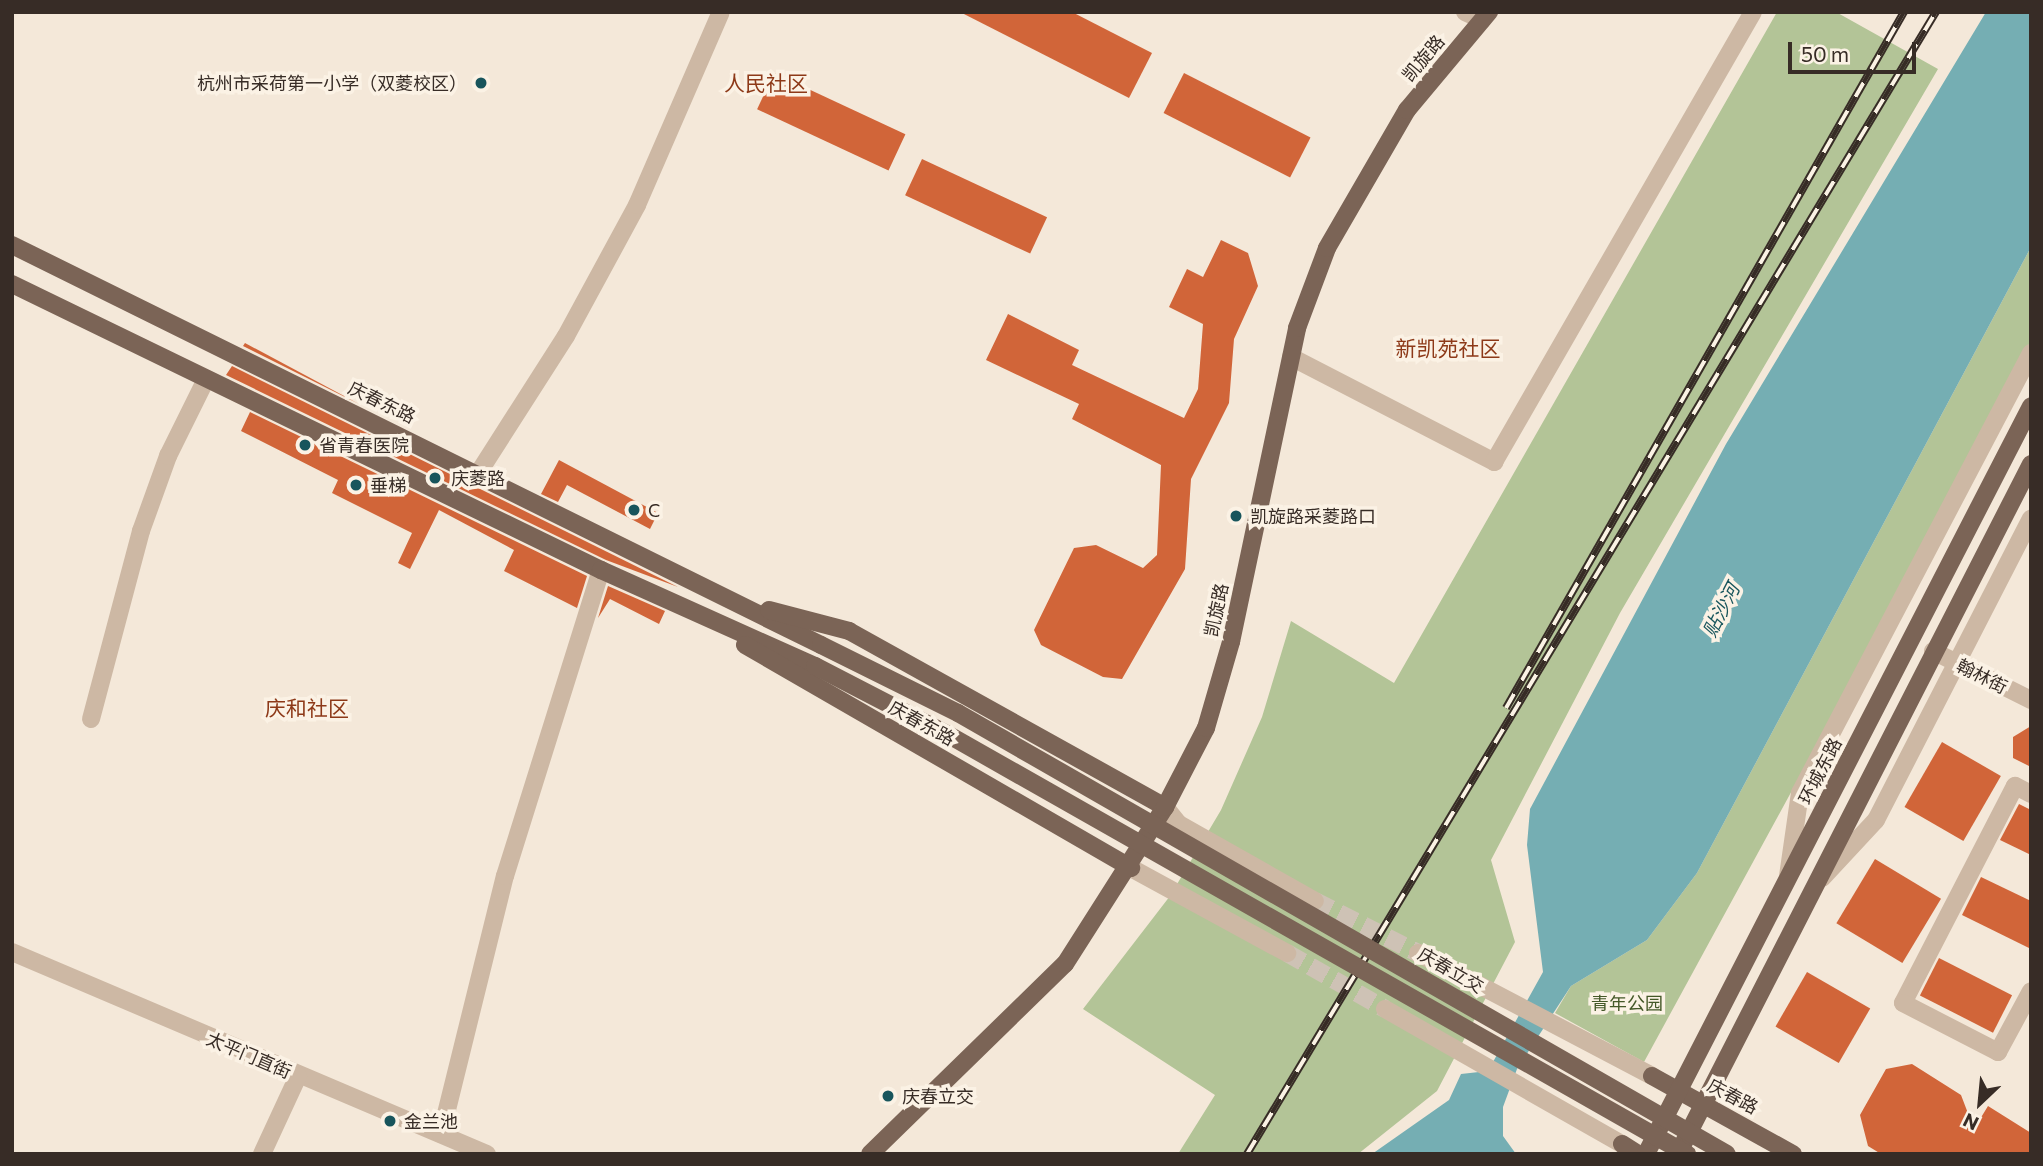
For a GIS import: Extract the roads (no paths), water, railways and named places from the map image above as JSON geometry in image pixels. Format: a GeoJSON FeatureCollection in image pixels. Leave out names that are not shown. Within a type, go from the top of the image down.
{"type":"FeatureCollection","features":[{"type":"Feature","properties":{"kind":"main road","name":"凯旋路"},"geometry":{"type":"LineString","coordinates":[[870,1154],[1065,964],[1131,868],[1165,807],[1206,728],[1231,642],[1291,357],[1327,248],[1369,167],[1479,15]]}},
{"type":"Feature","properties":{"kind":"main road","name":"庆春东路"},"geometry":{"type":"LineString","coordinates":[[12,245],[479,472],[821,645]]}},
{"type":"Feature","properties":{"kind":"main road","name":"庆春东路"},"geometry":{"type":"LineString","coordinates":[[12,284],[601,570],[815,666],[947,734],[1687,1154]]}},
{"type":"Feature","properties":{"kind":"main road","name":"环城东路"},"geometry":{"type":"LineString","coordinates":[[1646,1154],[1676,1088],[1787,881],[2031,406]]}},
{"type":"Feature","properties":{"kind":"main road"},"geometry":{"type":"LineString","coordinates":[[1679,1154],[1812,888],[2031,464]]}},
{"type":"Feature","properties":{"kind":"main road","name":"庆春东路"},"geometry":{"type":"LineString","coordinates":[[730,600],[849,631],[1165,807]]}},
{"type":"Feature","properties":{"kind":"main road","name":"庆春东路"},"geometry":{"type":"LineString","coordinates":[[695,612],[809,686],[1131,868]]}},
{"type":"Feature","properties":{"kind":"main road","name":"庆春立交"},"geometry":{"type":"LineString","coordinates":[[821,645],[958,713],[1727,1154]]}},
{"type":"Feature","properties":{"kind":"main road","name":"庆春路"},"geometry":{"type":"LineString","coordinates":[[1652,1076],[1793,1154]]}},
{"type":"Feature","properties":{"kind":"main road"},"geometry":{"type":"LineString","coordinates":[[1622,1144],[1638,1154]]}},
{"type":"Feature","properties":{"kind":"street"},"geometry":{"type":"LineString","coordinates":[[479,472],[566,336],[637,205],[721,12]]}},
{"type":"Feature","properties":{"kind":"street"},"geometry":{"type":"LineString","coordinates":[[1291,357],[1494,462],[1753,12]]}},
{"type":"Feature","properties":{"kind":"street"},"geometry":{"type":"LineString","coordinates":[[1787,881],[1800,793],[2031,353]]}},
{"type":"Feature","properties":{"kind":"street"},"geometry":{"type":"LineString","coordinates":[[92,719],[141,531],[168,456],[206,379]]}},
{"type":"Feature","properties":{"kind":"street"},"geometry":{"type":"LineString","coordinates":[[1812,888],[1876,820],[1959,664],[2031,518]]}},
{"type":"Feature","properties":{"kind":"street"},"geometry":{"type":"LineString","coordinates":[[441,1134],[505,876],[601,570]]}},
{"type":"Feature","properties":{"kind":"street","name":"翰林街"},"geometry":{"type":"LineString","coordinates":[[1934,651],[2031,700]]}},
{"type":"Feature","properties":{"kind":"street"},"geometry":{"type":"LineString","coordinates":[[2031,794],[2015,786],[1903,1003],[1998,1052],[2024,1020],[2031,991]]}},
{"type":"Feature","properties":{"kind":"street"},"geometry":{"type":"LineString","coordinates":[[1165,807],[1179,824],[1315,901]]}},
{"type":"Feature","properties":{"kind":"street"},"geometry":{"type":"LineString","coordinates":[[1131,868],[1287,953]]}},
{"type":"Feature","properties":{"kind":"street","name":"太平门直街"},"geometry":{"type":"LineString","coordinates":[[12,952],[298,1076],[487,1154]]}},
{"type":"Feature","properties":{"kind":"street"},"geometry":{"type":"LineString","coordinates":[[1418,953],[1652,1076]]}},
{"type":"Feature","properties":{"kind":"street"},"geometry":{"type":"LineString","coordinates":[[1385,1009],[1622,1144]]}},
{"type":"Feature","properties":{"kind":"street"},"geometry":{"type":"LineString","coordinates":[[262,1154],[298,1076]]}},
{"type":"Feature","properties":{"kind":"water","name":"贴沙河"},"geometry":{"type":"Polygon","coordinates":[[[1986,12],[2031,12],[2031,247],[1697,873],[1647,940],[1571,986],[1517,1069],[1503,1107],[1503,1136],[1516,1154],[1372,1154],[1449,1100],[1461,1074],[1488,1071],[1543,972],[1527,845],[1530,809],[1726,444],[1986,12]]]}},
{"type":"Feature","properties":{"kind":"tunnel"},"geometry":{"type":"LineString","coordinates":[[1315,901],[1418,953]]}},
{"type":"Feature","properties":{"kind":"tunnel"},"geometry":{"type":"LineString","coordinates":[[1287,953],[1385,1009]]}},
{"type":"Feature","properties":{"kind":"railway"},"geometry":{"type":"LineString","coordinates":[[1506,708],[1904,12]]}},
{"type":"Feature","properties":{"kind":"railway"},"geometry":{"type":"LineString","coordinates":[[1247,1154],[1936,12]]}},
{"type":"Feature","properties":{"kind":"place","name":"杭州市采荷第一小学（双菱校区）"},"geometry":{"type":"Point","coordinates":[481,83]}},
{"type":"Feature","properties":{"kind":"place","name":"省青春医院"},"geometry":{"type":"Point","coordinates":[305,445]}},
{"type":"Feature","properties":{"kind":"place","name":"庆菱路"},"geometry":{"type":"Point","coordinates":[435,478]}},
{"type":"Feature","properties":{"kind":"place","name":"垂梯"},"geometry":{"type":"Point","coordinates":[356,485]}},
{"type":"Feature","properties":{"kind":"place","name":"C"},"geometry":{"type":"Point","coordinates":[634,510]}},
{"type":"Feature","properties":{"kind":"place","name":"凯旋路采菱路口"},"geometry":{"type":"Point","coordinates":[1236,516]}},
{"type":"Feature","properties":{"kind":"place","name":"庆春立交"},"geometry":{"type":"Point","coordinates":[888,1096]}},
{"type":"Feature","properties":{"kind":"place","name":"金兰池"},"geometry":{"type":"Point","coordinates":[390,1121]}},
{"type":"Feature","properties":{"kind":"district","name":"人民社区"},"geometry":{"type":"Point","coordinates":[766,83]}},
{"type":"Feature","properties":{"kind":"district","name":"新凯苑社区"},"geometry":{"type":"Point","coordinates":[1448,348]}},
{"type":"Feature","properties":{"kind":"district","name":"庆和社区"},"geometry":{"type":"Point","coordinates":[307,708]}},
{"type":"Feature","properties":{"kind":"park label","name":"青年公园"},"geometry":{"type":"Point","coordinates":[1627,1003]}}]}
